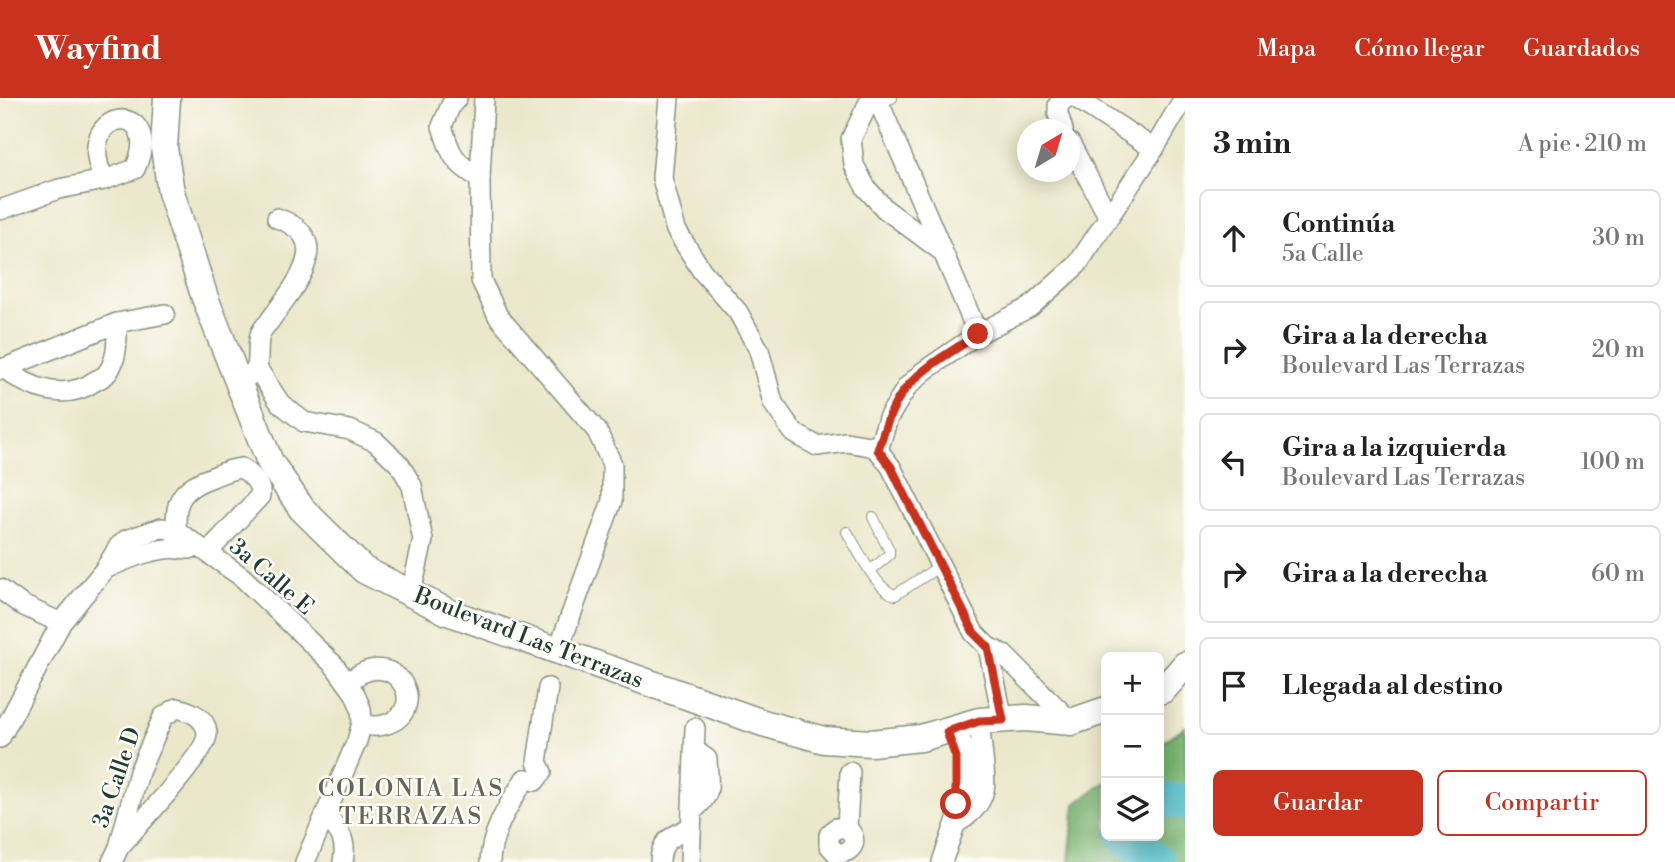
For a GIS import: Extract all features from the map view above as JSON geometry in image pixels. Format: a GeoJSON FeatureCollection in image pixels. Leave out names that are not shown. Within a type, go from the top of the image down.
{"type":"FeatureCollection","features":[{"type":"Feature","properties":{"kind":"main road","name":"Boulevard Las Terrazas"},"geometry":{"type":"LineString","coordinates":[[167,98],[164,148],[171,192],[205,298],[248,374],[270,462],[302,509],[364,570],[448,612],[762,723],[824,740],[871,743],[921,738],[972,726],[1026,718],[1071,723],[1101,712]]}},
{"type":"Feature","properties":{"kind":"main road"},"geometry":{"type":"LineString","coordinates":[[1164,689],[1185,665]]}},
{"type":"Feature","properties":{"kind":"street"},"geometry":{"type":"LineString","coordinates":[[457,98],[442,126],[444,135],[450,153],[469,172],[480,178]]}},
{"type":"Feature","properties":{"kind":"street"},"geometry":{"type":"LineString","coordinates":[[484,98],[480,178],[481,280],[498,316],[597,431],[612,464],[612,501],[558,651]]}},
{"type":"Feature","properties":{"kind":"street"},"geometry":{"type":"LineString","coordinates":[[669,98],[662,178],[676,230],[702,271],[738,312],[759,350],[773,402],[794,433],[817,446],[846,442],[878,450],[891,467],[974,633],[988,647],[1003,654],[1071,723]]}},
{"type":"Feature","properties":{"kind":"street"},"geometry":{"type":"LineString","coordinates":[[1060,119],[1058,105],[1066,98]]}},
{"type":"Feature","properties":{"kind":"street"},"geometry":{"type":"LineString","coordinates":[[1076,98],[1154,149]]}},
{"type":"Feature","properties":{"kind":"street"},"geometry":{"type":"LineString","coordinates":[[878,450],[888,418],[906,387],[924,371],[978,334],[1030,307],[1077,264],[1154,149],[1184,98]]}},
{"type":"Feature","properties":{"kind":"street"},"geometry":{"type":"LineString","coordinates":[[880,99],[940,250],[978,334]]}},
{"type":"Feature","properties":{"kind":"street"},"geometry":{"type":"LineString","coordinates":[[880,99],[851,139],[854,165],[866,188],[885,209],[940,250]]}},
{"type":"Feature","properties":{"kind":"street"},"geometry":{"type":"LineString","coordinates":[[1080,164],[1108,216]]}},
{"type":"Feature","properties":{"kind":"street"},"geometry":{"type":"LineString","coordinates":[[0,210],[59,189],[104,180]]}},
{"type":"Feature","properties":{"kind":"street"},"geometry":{"type":"LineString","coordinates":[[277,218],[295,224],[301,230],[308,255],[304,270],[260,335],[248,374],[304,422],[350,430],[376,442],[400,464],[412,486],[424,540],[411,593]]}},
{"type":"Feature","properties":{"kind":"street"},"geometry":{"type":"LineString","coordinates":[[2,369],[117,323],[165,314]]}},
{"type":"Feature","properties":{"kind":"street"},"geometry":{"type":"LineString","coordinates":[[2,369],[29,385],[46,391],[89,386],[108,373],[117,350],[117,323]]}},
{"type":"Feature","properties":{"kind":"street"},"geometry":{"type":"LineString","coordinates":[[177,540],[176,511],[191,484],[241,468],[248,472],[260,488],[260,496],[208,552]]}},
{"type":"Feature","properties":{"kind":"street","name":"3a Calle E"},"geometry":{"type":"LineString","coordinates":[[61,623],[105,569],[177,540],[208,552],[242,578],[334,665],[348,683],[361,709],[362,723]]}},
{"type":"Feature","properties":{"kind":"street"},"geometry":{"type":"LineString","coordinates":[[0,589],[61,623],[0,738]]}},
{"type":"Feature","properties":{"kind":"street"},"geometry":{"type":"LineString","coordinates":[[942,862],[958,817],[956,757],[972,726],[988,647]]}},
{"type":"Feature","properties":{"kind":"street"},"geometry":{"type":"LineString","coordinates":[[305,862],[326,817],[362,723],[369,727],[380,726],[399,717],[406,707],[405,686],[400,679],[381,670],[359,673],[348,683]]}},
{"type":"Feature","properties":{"kind":"street"},"geometry":{"type":"LineString","coordinates":[[489,862],[501,819],[524,779],[521,767],[531,760],[537,762],[548,688]]}},
{"type":"Feature","properties":{"kind":"street","name":"3a Calle D"},"geometry":{"type":"LineString","coordinates":[[177,708],[189,711],[199,717],[204,725],[207,734],[204,744],[178,781],[115,855],[139,772],[163,716],[177,708]]}},
{"type":"Feature","properties":{"kind":"street"},"geometry":{"type":"LineString","coordinates":[[958,817],[970,814],[985,788],[972,726]]}},
{"type":"Feature","properties":{"kind":"street"},"geometry":{"type":"LineString","coordinates":[[690,862],[695,728]]}},
{"type":"Feature","properties":{"kind":"street"},"geometry":{"type":"LineString","coordinates":[[834,857],[851,849],[855,841],[853,833],[847,828],[850,772]]}},
{"type":"Feature","properties":{"kind":"street"},"geometry":{"type":"LineString","coordinates":[[326,817],[339,829],[345,845],[343,862]]}},
{"type":"Feature","properties":{"kind":"street"},"geometry":{"type":"LineString","coordinates":[[660,862],[660,850],[664,844],[691,819]]}},
{"type":"Feature","properties":{"kind":"lane"},"geometry":{"type":"LineString","coordinates":[[871,570],[889,555],[873,517]]}},
{"type":"Feature","properties":{"kind":"lane"},"geometry":{"type":"LineString","coordinates":[[847,532],[888,593],[895,595],[940,566]]}},
{"type":"Feature","properties":{"kind":"green space"},"geometry":{"type":"Polygon","coordinates":[[[1185,727],[1185,862],[1069,862],[1075,804],[1101,786],[1101,841],[1164,841],[1164,742],[1185,727]]]}},
{"type":"Feature","properties":{"kind":"waterway"},"geometry":{"type":"LineString","coordinates":[[1164,800],[1185,802]]}},
{"type":"Feature","properties":{"kind":"waterway"},"geometry":{"type":"LineString","coordinates":[[1131,841],[1158,862]]}},
{"type":"Feature","properties":{"kind":"district","name":"COLONIA LAS TERRAZAS"},"geometry":{"type":"Point","coordinates":[411,802]}},
{"type":"Feature","properties":{"kind":"route"},"geometry":{"type":"LineString","coordinates":[[956,804],[956,757],[947,732],[979,721],[1003,720],[988,647],[974,633],[891,467],[878,450],[888,418],[906,387],[924,371],[978,334]]}}]}
